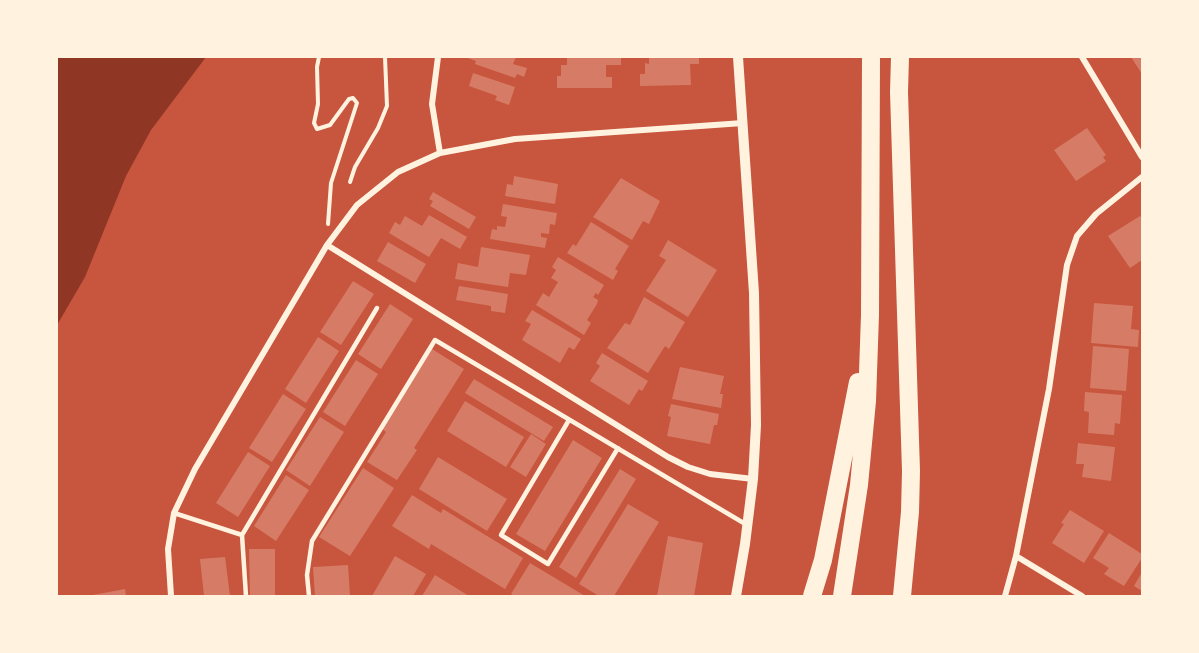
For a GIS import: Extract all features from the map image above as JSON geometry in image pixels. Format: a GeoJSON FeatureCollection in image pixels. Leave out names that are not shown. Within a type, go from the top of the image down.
{"type":"FeatureCollection","features":[{"type":"Feature","properties":{"kind":"highway"},"geometry":{"type":"LineString","coordinates":[[842,596],[863,443],[870,315],[871,57]]}},
{"type":"Feature","properties":{"kind":"highway"},"geometry":{"type":"LineString","coordinates":[[900,57],[911,471],[910,512],[902,596]]}},
{"type":"Feature","properties":{"kind":"highway"},"geometry":{"type":"LineString","coordinates":[[812,596],[823,560],[843,465],[870,315]]}},
{"type":"Feature","properties":{"kind":"street"},"geometry":{"type":"LineString","coordinates":[[438,57],[432,104],[440,153]]}},
{"type":"Feature","properties":{"kind":"street"},"geometry":{"type":"LineString","coordinates":[[736,596],[753,479],[757,358],[738,57]]}},
{"type":"Feature","properties":{"kind":"street"},"geometry":{"type":"LineString","coordinates":[[1082,57],[1142,156]]}},
{"type":"Feature","properties":{"kind":"street"},"geometry":{"type":"LineString","coordinates":[[171,596],[168,549],[174,513],[195,469],[327,245],[357,206],[398,172],[440,153],[515,139],[743,123]]}},
{"type":"Feature","properties":{"kind":"street"},"geometry":{"type":"LineString","coordinates":[[1005,596],[1016,556],[1049,390],[1067,265],[1077,236],[1096,214],[1142,177]]}},
{"type":"Feature","properties":{"kind":"street"},"geometry":{"type":"LineString","coordinates":[[327,245],[668,457],[710,474],[753,479]]}},
{"type":"Feature","properties":{"kind":"street"},"geometry":{"type":"LineString","coordinates":[[1016,556],[1082,596]]}},
{"type":"Feature","properties":{"kind":"lane"},"geometry":{"type":"LineString","coordinates":[[246,596],[242,535],[377,308]]}},
{"type":"Feature","properties":{"kind":"lane"},"geometry":{"type":"LineString","coordinates":[[309,596],[307,576],[312,541],[435,340],[747,525]]}},
{"type":"Feature","properties":{"kind":"lane"},"geometry":{"type":"LineString","coordinates":[[569,420],[501,535],[548,564],[618,448]]}},
{"type":"Feature","properties":{"kind":"lane"},"geometry":{"type":"LineString","coordinates":[[174,513],[242,535]]}},
{"type":"Feature","properties":{"kind":"path"},"geometry":{"type":"LineString","coordinates":[[319,57],[318,104],[314,127],[320,130],[330,125],[349,99],[352,98],[357,103],[330,190],[327,245]]}},
{"type":"Feature","properties":{"kind":"path"},"geometry":{"type":"LineString","coordinates":[[350,182],[355,167],[378,128],[387,106],[385,57]]}},
{"type":"Feature","properties":{"kind":"shaded area"},"geometry":{"type":"Polygon","coordinates":[[[57,57],[206,57],[151,130],[126,176],[85,277],[57,325],[57,57]]]}},
{"type":"Feature","properties":{"kind":"building"},"geometry":{"type":"Polygon","coordinates":[[[465,57],[516,57],[513,64],[527,68],[524,77],[517,74],[515,78],[475,64],[476,61],[465,57]]]}},
{"type":"Feature","properties":{"kind":"building"},"geometry":{"type":"Polygon","coordinates":[[[567,57],[621,57],[621,65],[606,65],[606,77],[612,77],[612,88],[557,88],[557,76],[561,76],[561,65],[567,65],[567,57]]]}},
{"type":"Feature","properties":{"kind":"building"},"geometry":{"type":"Polygon","coordinates":[[[649,57],[699,57],[699,64],[690,64],[691,85],[640,86],[640,74],[645,74],[645,63],[649,64],[649,57]]]}},
{"type":"Feature","properties":{"kind":"building"},"geometry":{"type":"Polygon","coordinates":[[[1131,57],[1142,57],[1142,74],[1131,57]]]}},
{"type":"Feature","properties":{"kind":"building"},"geometry":{"type":"Polygon","coordinates":[[[473,73],[515,87],[509,105],[495,100],[497,96],[469,86],[473,73]]]}},
{"type":"Feature","properties":{"kind":"building"},"geometry":{"type":"Polygon","coordinates":[[[1087,128],[1106,155],[1103,157],[1106,161],[1076,181],[1054,150],[1087,128]]]}},
{"type":"Feature","properties":{"kind":"building"},"geometry":{"type":"Polygon","coordinates":[[[514,176],[558,184],[555,204],[505,196],[507,184],[513,185],[514,176]]]}},
{"type":"Feature","properties":{"kind":"building"},"geometry":{"type":"Polygon","coordinates":[[[621,178],[660,201],[649,224],[643,221],[632,240],[593,217],[621,178]]]}},
{"type":"Feature","properties":{"kind":"building"},"geometry":{"type":"Polygon","coordinates":[[[433,192],[476,217],[469,229],[430,206],[433,201],[429,199],[433,192]]]}},
{"type":"Feature","properties":{"kind":"building"},"geometry":{"type":"Polygon","coordinates":[[[503,204],[557,213],[555,225],[550,224],[549,234],[541,233],[541,237],[547,238],[545,248],[490,239],[492,229],[497,230],[497,226],[505,227],[507,217],[501,216],[503,204]]]}},
{"type":"Feature","properties":{"kind":"building"},"geometry":{"type":"Polygon","coordinates":[[[429,215],[467,237],[460,249],[441,238],[429,257],[389,233],[395,222],[400,225],[405,216],[422,226],[429,215]]]}},
{"type":"Feature","properties":{"kind":"building"},"geometry":{"type":"Polygon","coordinates":[[[1140,216],[1142,219],[1142,260],[1130,268],[1108,236],[1140,216]]]}},
{"type":"Feature","properties":{"kind":"building"},"geometry":{"type":"Polygon","coordinates":[[[591,222],[629,246],[615,269],[618,271],[613,280],[567,253],[573,244],[576,246],[591,222]]]}},
{"type":"Feature","properties":{"kind":"building"},"geometry":{"type":"Polygon","coordinates":[[[668,240],[717,270],[688,317],[646,291],[666,260],[659,256],[668,240]]]}},
{"type":"Feature","properties":{"kind":"building"},"geometry":{"type":"Polygon","coordinates":[[[388,242],[426,264],[415,283],[377,261],[388,242]]]}},
{"type":"Feature","properties":{"kind":"building"},"geometry":{"type":"Polygon","coordinates":[[[481,247],[530,255],[526,275],[510,273],[508,287],[455,279],[458,263],[478,267],[481,247]]]}},
{"type":"Feature","properties":{"kind":"building"},"geometry":{"type":"Polygon","coordinates":[[[558,257],[604,285],[598,295],[596,293],[593,297],[598,300],[587,320],[591,323],[584,335],[536,305],[543,293],[549,297],[558,282],[551,278],[556,270],[552,267],[558,257]]]}},
{"type":"Feature","properties":{"kind":"building"},"geometry":{"type":"Polygon","coordinates":[[[353,281],[374,294],[341,345],[320,332],[353,281]]]}},
{"type":"Feature","properties":{"kind":"building"},"geometry":{"type":"Polygon","coordinates":[[[459,286],[508,294],[505,313],[491,311],[491,306],[456,300],[459,286]]]}},
{"type":"Feature","properties":{"kind":"building"},"geometry":{"type":"Polygon","coordinates":[[[644,297],[685,322],[669,349],[665,346],[648,373],[607,348],[625,323],[630,325],[644,297]]]}},
{"type":"Feature","properties":{"kind":"building"},"geometry":{"type":"Polygon","coordinates":[[[1094,303],[1133,306],[1131,329],[1139,330],[1138,347],[1091,343],[1094,303]]]}},
{"type":"Feature","properties":{"kind":"building"},"geometry":{"type":"Polygon","coordinates":[[[390,304],[413,319],[381,369],[358,354],[390,304]]]}},
{"type":"Feature","properties":{"kind":"building"},"geometry":{"type":"Polygon","coordinates":[[[532,310],[581,339],[574,350],[569,347],[560,363],[522,340],[531,324],[525,321],[532,310]]]}},
{"type":"Feature","properties":{"kind":"building"},"geometry":{"type":"Polygon","coordinates":[[[318,337],[339,351],[306,403],[285,389],[318,337]]]}},
{"type":"Feature","properties":{"kind":"building"},"geometry":{"type":"Polygon","coordinates":[[[1093,346],[1129,349],[1126,391],[1090,388],[1093,346]]]}},
{"type":"Feature","properties":{"kind":"building"},"geometry":{"type":"Polygon","coordinates":[[[432,349],[464,369],[414,448],[417,450],[397,480],[367,462],[386,432],[381,428],[432,349]]]}},
{"type":"Feature","properties":{"kind":"building"},"geometry":{"type":"Polygon","coordinates":[[[602,353],[648,381],[642,391],[639,389],[629,405],[590,381],[600,366],[596,363],[602,353]]]}},
{"type":"Feature","properties":{"kind":"building"},"geometry":{"type":"Polygon","coordinates":[[[356,360],[378,374],[345,426],[323,412],[356,360]]]}},
{"type":"Feature","properties":{"kind":"building"},"geometry":{"type":"Polygon","coordinates":[[[680,367],[724,376],[720,394],[723,394],[721,408],[672,399],[680,367]]]}},
{"type":"Feature","properties":{"kind":"building"},"geometry":{"type":"Polygon","coordinates":[[[474,379],[553,427],[544,441],[465,393],[474,379]]]}},
{"type":"Feature","properties":{"kind":"building"},"geometry":{"type":"Polygon","coordinates":[[[1085,392],[1122,395],[1120,424],[1115,423],[1114,435],[1088,433],[1089,412],[1084,411],[1085,392]]]}},
{"type":"Feature","properties":{"kind":"building"},"geometry":{"type":"Polygon","coordinates":[[[283,394],[306,409],[272,462],[249,448],[283,394]]]}},
{"type":"Feature","properties":{"kind":"building"},"geometry":{"type":"Polygon","coordinates":[[[465,401],[524,437],[506,467],[447,431],[465,401]]]}},
{"type":"Feature","properties":{"kind":"building"},"geometry":{"type":"Polygon","coordinates":[[[671,404],[719,414],[710,444],[667,436],[671,404]]]}},
{"type":"Feature","properties":{"kind":"building"},"geometry":{"type":"Polygon","coordinates":[[[320,417],[344,432],[310,486],[286,470],[320,417]]]}},
{"type":"Feature","properties":{"kind":"building"},"geometry":{"type":"Polygon","coordinates":[[[531,434],[546,444],[526,477],[510,467],[531,434]]]}},
{"type":"Feature","properties":{"kind":"building"},"geometry":{"type":"Polygon","coordinates":[[[573,440],[602,458],[545,551],[516,534],[573,440]]]}},
{"type":"Feature","properties":{"kind":"building"},"geometry":{"type":"Polygon","coordinates":[[[1078,443],[1115,447],[1111,481],[1082,477],[1084,464],[1076,464],[1078,443]]]}},
{"type":"Feature","properties":{"kind":"building"},"geometry":{"type":"Polygon","coordinates":[[[248,452],[270,466],[238,517],[216,503],[248,452]]]}},
{"type":"Feature","properties":{"kind":"building"},"geometry":{"type":"Polygon","coordinates":[[[438,457],[507,499],[487,531],[419,489],[438,457]]]}},
{"type":"Feature","properties":{"kind":"building"},"geometry":{"type":"Polygon","coordinates":[[[363,468],[394,488],[350,556],[319,537],[363,468]]]}},
{"type":"Feature","properties":{"kind":"building"},"geometry":{"type":"Polygon","coordinates":[[[620,469],[636,479],[576,578],[559,567],[620,469]]]}},
{"type":"Feature","properties":{"kind":"building"},"geometry":{"type":"Polygon","coordinates":[[[286,475],[309,490],[276,541],[254,526],[286,475]]]}},
{"type":"Feature","properties":{"kind":"building"},"geometry":{"type":"Polygon","coordinates":[[[412,495],[441,513],[443,509],[523,558],[505,589],[431,544],[429,549],[392,526],[412,495]]]}},
{"type":"Feature","properties":{"kind":"building"},"geometry":{"type":"Polygon","coordinates":[[[628,504],[659,522],[614,596],[599,596],[579,584],[628,504]]]}},
{"type":"Feature","properties":{"kind":"building"},"geometry":{"type":"Polygon","coordinates":[[[1070,510],[1104,531],[1084,563],[1052,543],[1070,510]]]}},
{"type":"Feature","properties":{"kind":"building"},"geometry":{"type":"Polygon","coordinates":[[[1109,533],[1142,554],[1142,558],[1124,586],[1104,574],[1109,568],[1093,558],[1109,533]]]}},
{"type":"Feature","properties":{"kind":"building"},"geometry":{"type":"Polygon","coordinates":[[[668,536],[703,543],[694,596],[657,596],[668,536]]]}},
{"type":"Feature","properties":{"kind":"building"},"geometry":{"type":"Polygon","coordinates":[[[249,549],[275,549],[275,596],[250,596],[249,549]]]}},
{"type":"Feature","properties":{"kind":"building"},"geometry":{"type":"Polygon","coordinates":[[[395,556],[426,574],[413,596],[372,596],[395,556]]]}},
{"type":"Feature","properties":{"kind":"building"},"geometry":{"type":"Polygon","coordinates":[[[225,557],[230,596],[204,596],[200,559],[225,557]]]}},
{"type":"Feature","properties":{"kind":"building"},"geometry":{"type":"Polygon","coordinates":[[[530,563],[585,596],[515,596],[511,594],[530,563]]]}},
{"type":"Feature","properties":{"kind":"building"},"geometry":{"type":"Polygon","coordinates":[[[348,565],[350,596],[315,596],[313,567],[348,565]]]}},
{"type":"Feature","properties":{"kind":"building"},"geometry":{"type":"Polygon","coordinates":[[[1142,572],[1142,591],[1134,586],[1142,572]]]}},
{"type":"Feature","properties":{"kind":"building"},"geometry":{"type":"Polygon","coordinates":[[[435,575],[469,596],[422,596],[435,575]]]}},
{"type":"Feature","properties":{"kind":"building"},"geometry":{"type":"Polygon","coordinates":[[[125,589],[126,596],[93,596],[93,595],[125,589]]]}}]}
